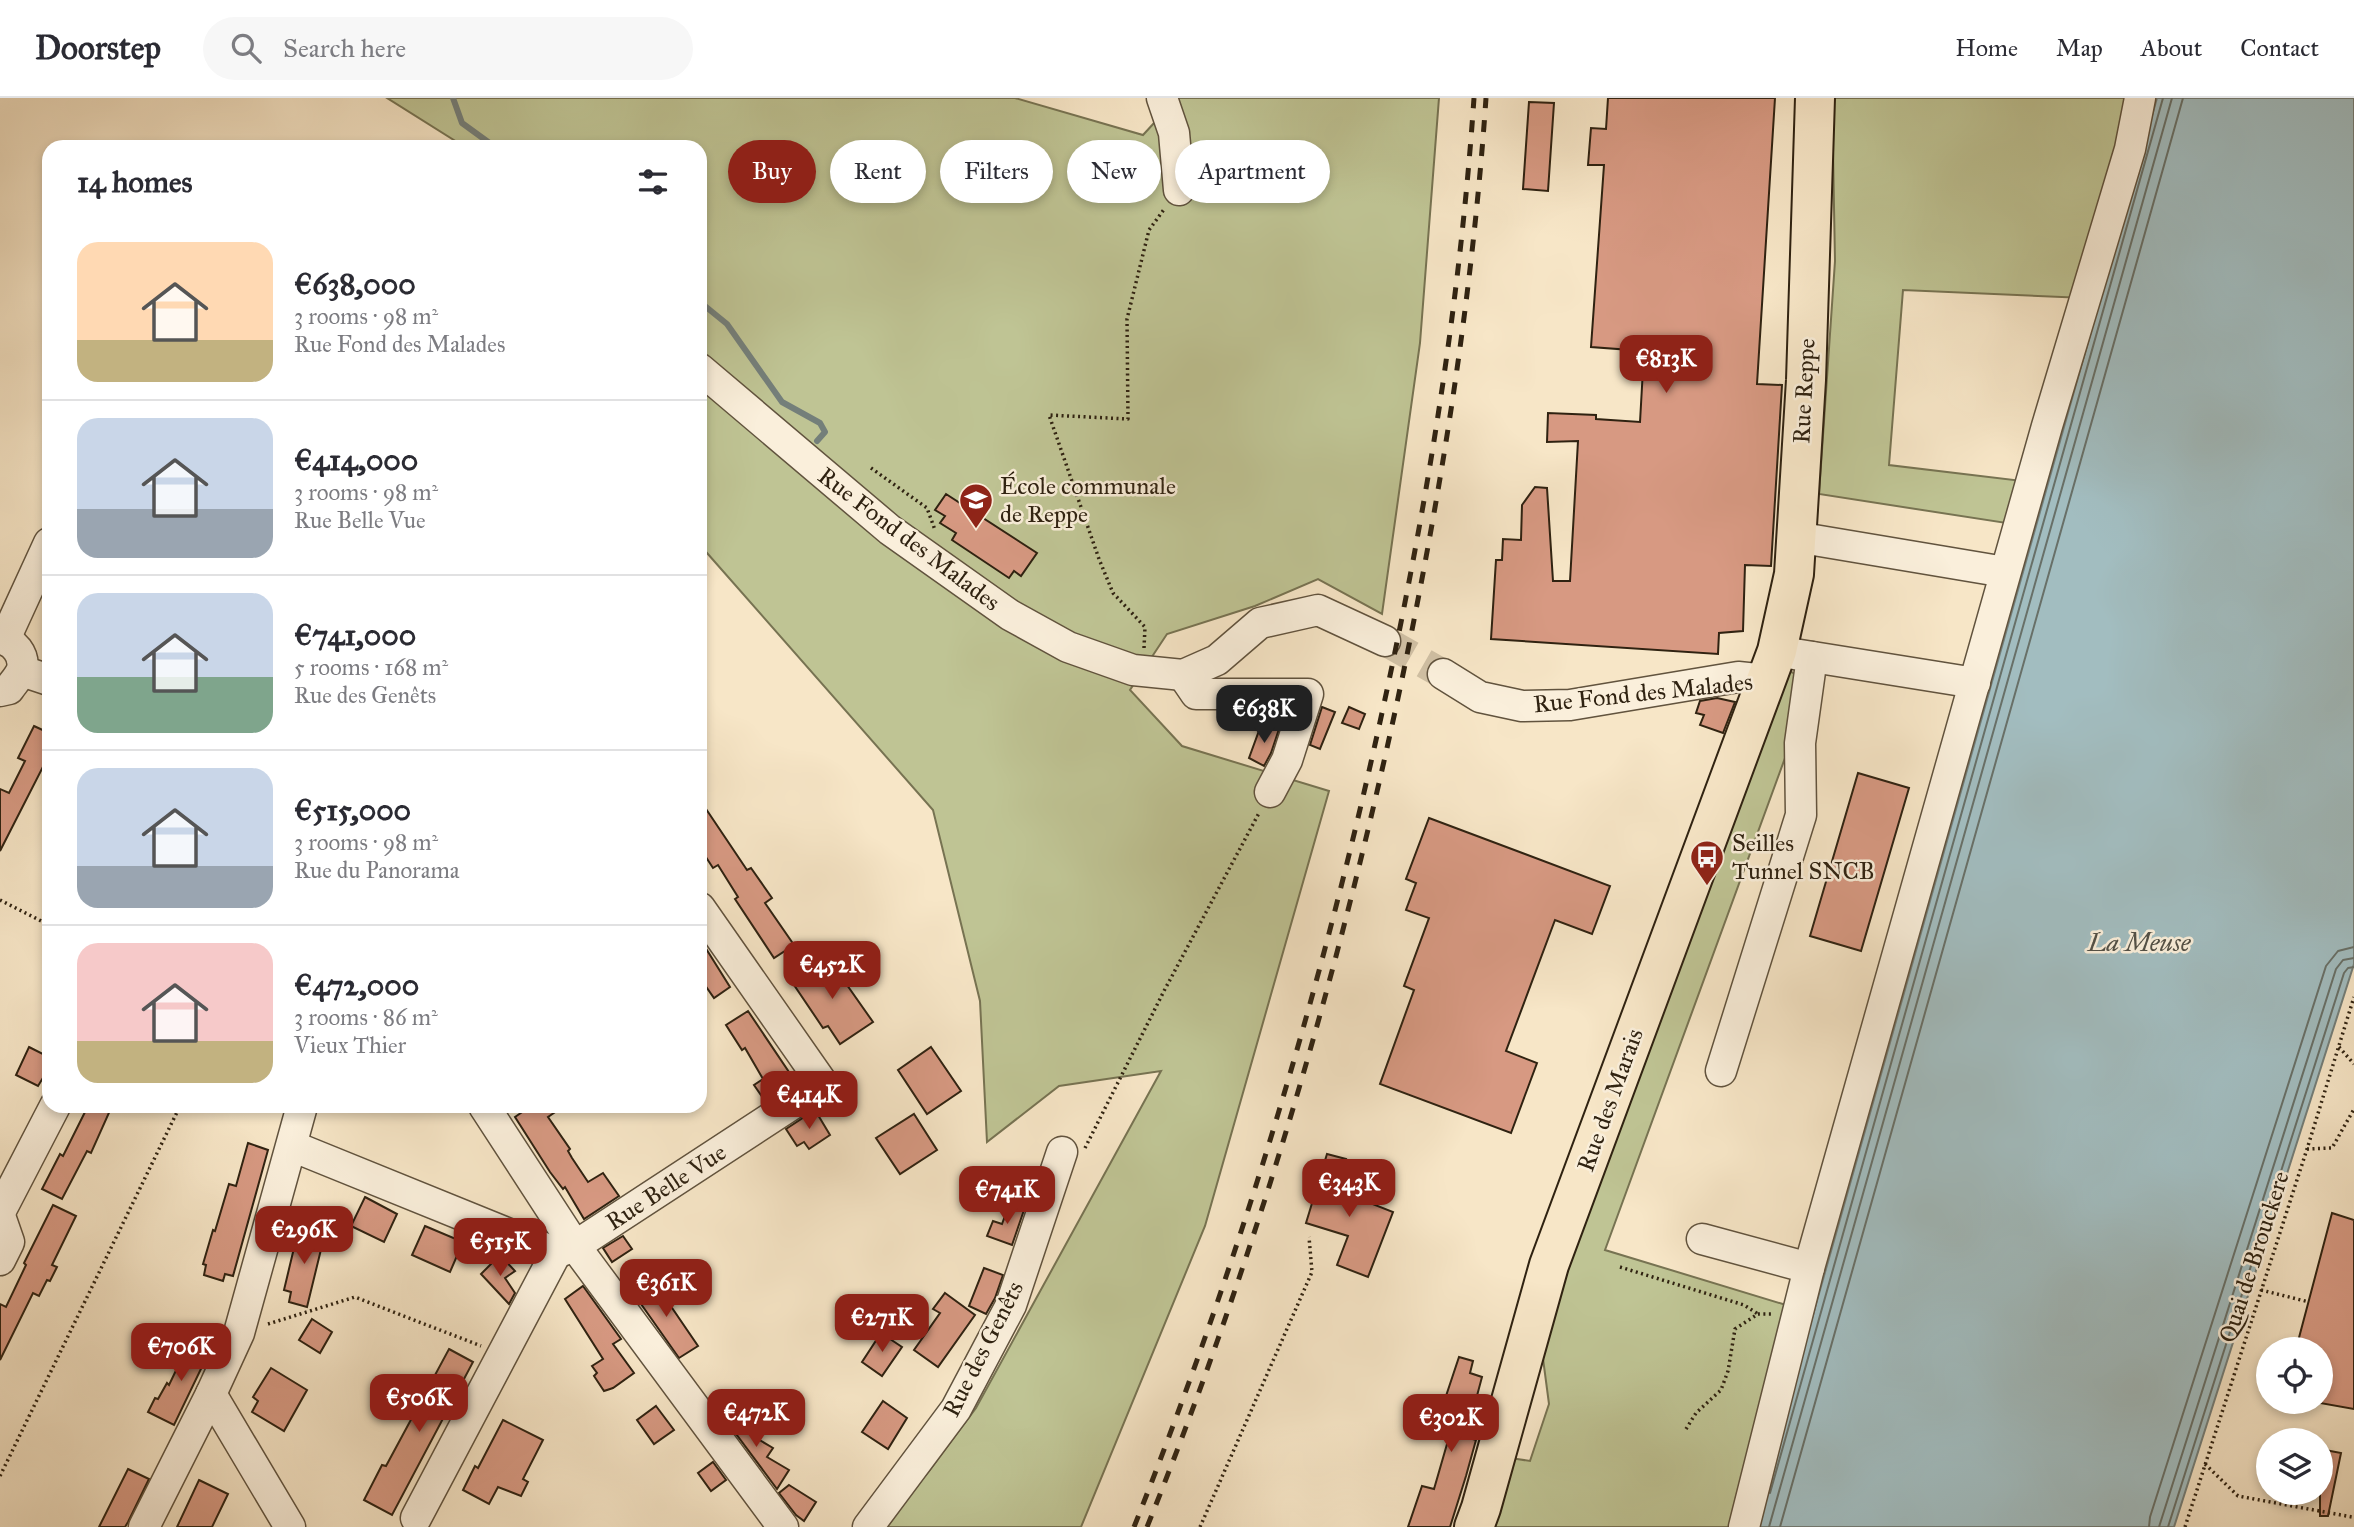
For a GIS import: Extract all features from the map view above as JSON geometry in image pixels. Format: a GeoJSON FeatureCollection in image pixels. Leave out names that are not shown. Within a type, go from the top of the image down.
{"type":"FeatureCollection","features":[{"type":"Feature","properties":{"kind":"main road","name":"Rue Reppe"},"geometry":{"type":"LineString","coordinates":[[1785,663],[1794,573],[1806,380],[1815,98]]}},
{"type":"Feature","properties":{"kind":"main road","name":"Rue des Marais"},"geometry":{"type":"LineString","coordinates":[[1474,1527],[1549,1265],[1785,663]]}},
{"type":"Feature","properties":{"kind":"street"},"geometry":{"type":"LineString","coordinates":[[1162,98],[1174,133],[1175,144]]}},
{"type":"Feature","properties":{"kind":"street"},"geometry":{"type":"LineString","coordinates":[[1744,1527],[1809,1268],[2006,572],[2130,149],[2140,98]]}},
{"type":"Feature","properties":{"kind":"street","name":"Rue Fond des Malades"},"geometry":{"type":"LineString","coordinates":[[707,375],[890,530],[1010,615],[1069,646],[1133,670],[1183,675],[1217,660],[1260,623],[1318,610],[1385,640]]}},
{"type":"Feature","properties":{"kind":"street"},"geometry":{"type":"LineString","coordinates":[[1796,537],[2006,572]]}},
{"type":"Feature","properties":{"kind":"street"},"geometry":{"type":"LineString","coordinates":[[24,681],[22,658],[16,647],[2,639],[42,557]]}},
{"type":"Feature","properties":{"kind":"street"},"geometry":{"type":"LineString","coordinates":[[1721,1071],[1801,815],[1800,743],[1785,663]]}},
{"type":"Feature","properties":{"kind":"street","name":"Rue Fond des Malades"},"geometry":{"type":"LineString","coordinates":[[1443,674],[1480,697],[1522,706],[1570,705],[1738,677],[1785,663],[1975,683]]}},
{"type":"Feature","properties":{"kind":"street"},"geometry":{"type":"LineString","coordinates":[[1183,675],[1196,694],[1308,694],[1287,760],[1270,792]]}},
{"type":"Feature","properties":{"kind":"street","name":"Rue Belle Vue"},"geometry":{"type":"LineString","coordinates":[[566,1250],[823,1084],[707,918]]}},
{"type":"Feature","properties":{"kind":"street"},"geometry":{"type":"LineString","coordinates":[[0,1260],[9,1242],[0,1214],[51,1113]]}},
{"type":"Feature","properties":{"kind":"street"},"geometry":{"type":"LineString","coordinates":[[144,1527],[239,1333],[300,1113]]}},
{"type":"Feature","properties":{"kind":"street"},"geometry":{"type":"LineString","coordinates":[[488,1113],[566,1250],[783,1527]]}},
{"type":"Feature","properties":{"kind":"street"},"geometry":{"type":"LineString","coordinates":[[292,1146],[566,1250]]}},
{"type":"Feature","properties":{"kind":"street","name":"Rue des Genêts"},"geometry":{"type":"LineString","coordinates":[[868,1527],[956,1409],[1011,1305],[1073,1151]]}},
{"type":"Feature","properties":{"kind":"street"},"geometry":{"type":"LineString","coordinates":[[1702,1239],[1809,1268]]}},
{"type":"Feature","properties":{"kind":"street"},"geometry":{"type":"LineString","coordinates":[[416,1518],[503,1354],[566,1250]]}},
{"type":"Feature","properties":{"kind":"street"},"geometry":{"type":"LineString","coordinates":[[211,1394],[290,1527]]}},
{"type":"Feature","properties":{"kind":"path"},"geometry":{"type":"LineString","coordinates":[[1144,648],[1145,627],[1113,593],[1049,415],[1128,419],[1127,319],[1149,230],[1175,195]]}},
{"type":"Feature","properties":{"kind":"path"},"geometry":{"type":"LineString","coordinates":[[871,468],[927,508],[936,535]]}},
{"type":"Feature","properties":{"kind":"path"},"geometry":{"type":"LineString","coordinates":[[1073,1151],[1164,990],[1270,792]]}},
{"type":"Feature","properties":{"kind":"path"},"geometry":{"type":"LineString","coordinates":[[0,900],[42,921]]}},
{"type":"Feature","properties":{"kind":"path","name":"Quai de Brouckere"},"geometry":{"type":"LineString","coordinates":[[2185,1527],[2354,998]]}},
{"type":"Feature","properties":{"kind":"path"},"geometry":{"type":"LineString","coordinates":[[2339,1047],[2354,1063]]}},
{"type":"Feature","properties":{"kind":"path"},"geometry":{"type":"LineString","coordinates":[[2307,1149],[2332,1149],[2354,1109]]}},
{"type":"Feature","properties":{"kind":"path"},"geometry":{"type":"LineString","coordinates":[[0,1476],[177,1113]]}},
{"type":"Feature","properties":{"kind":"path"},"geometry":{"type":"LineString","coordinates":[[1200,1527],[1312,1272],[1309,1237]]}},
{"type":"Feature","properties":{"kind":"path"},"geometry":{"type":"LineString","coordinates":[[1619,1267],[1744,1305],[1758,1314]]}},
{"type":"Feature","properties":{"kind":"path"},"geometry":{"type":"LineString","coordinates":[[2261,1290],[2309,1302]]}},
{"type":"Feature","properties":{"kind":"path"},"geometry":{"type":"LineString","coordinates":[[239,1333],[355,1297],[503,1354]]}},
{"type":"Feature","properties":{"kind":"path"},"geometry":{"type":"LineString","coordinates":[[1686,1429],[1696,1413],[1721,1390],[1728,1371],[1735,1329],[1758,1314],[1770,1313],[1795,1323]]}},
{"type":"Feature","properties":{"kind":"path"},"geometry":{"type":"LineString","coordinates":[[2205,1464],[2238,1496],[2352,1517]]}},
{"type":"Feature","properties":{"kind":"green space"},"geometry":{"type":"Polygon","coordinates":[[[387,98],[1015,98],[1143,135],[1177,98],[1439,98],[1420,343],[1382,614],[1318,579],[1255,606],[1167,634],[1130,690],[1182,746],[1329,791],[1205,1226],[1081,1527],[879,1527],[929,1471],[976,1408],[1161,1071],[1059,1086],[987,1142],[980,1001],[933,810],[707,553],[707,140],[454,140],[387,98]]]}},
{"type":"Feature","properties":{"kind":"green space"},"geometry":{"type":"Polygon","coordinates":[[[1832,98],[2140,98],[2085,298],[1903,290],[1889,465],[2031,482],[2019,525],[1819,494],[1835,261],[1832,98]]]}},
{"type":"Feature","properties":{"kind":"green space"},"geometry":{"type":"Polygon","coordinates":[[[1789,671],[1798,675],[1785,758],[1605,1250],[1786,1305],[1729,1527],[1489,1527],[1511,1458],[1530,1461],[1549,1404],[1542,1351],[1577,1242],[1789,671]]]}},
{"type":"Feature","properties":{"kind":"water","name":"La Meuse"},"geometry":{"type":"Polygon","coordinates":[[[2157,98],[2354,98],[2354,964],[2174,1527],[1753,1527],[2157,98]]]}},
{"type":"Feature","properties":{"kind":"building"},"geometry":{"type":"Polygon","coordinates":[[[1608,98],[1775,98],[1757,384],[1782,385],[1771,566],[1745,565],[1743,631],[1719,633],[1718,654],[1491,639],[1496,560],[1502,560],[1503,539],[1521,540],[1522,505],[1535,487],[1547,488],[1553,581],[1570,581],[1578,441],[1547,442],[1548,413],[1596,415],[1596,419],[1640,422],[1644,351],[1591,347],[1604,165],[1588,165],[1591,128],[1606,129],[1608,98]]]}},
{"type":"Feature","properties":{"kind":"building"},"geometry":{"type":"Polygon","coordinates":[[[1529,102],[1554,103],[1548,191],[1523,189],[1529,102]]]}},
{"type":"Feature","properties":{"kind":"building"},"geometry":{"type":"Polygon","coordinates":[[[946,494],[1037,553],[1021,576],[1014,571],[1009,578],[952,540],[956,533],[940,523],[945,516],[935,510],[946,494]]]}},
{"type":"Feature","properties":{"kind":"building"},"geometry":{"type":"Polygon","coordinates":[[[1717,698],[1735,702],[1723,733],[1700,725],[1704,715],[1696,713],[1700,701],[1717,698]]]}},
{"type":"Feature","properties":{"kind":"building"},"geometry":{"type":"Polygon","coordinates":[[[1322,707],[1335,712],[1320,749],[1310,745],[1322,707]]]}},
{"type":"Feature","properties":{"kind":"building"},"geometry":{"type":"Polygon","coordinates":[[[1349,707],[1365,714],[1359,729],[1342,723],[1349,707]]]}},
{"type":"Feature","properties":{"kind":"building"},"geometry":{"type":"Polygon","coordinates":[[[1268,725],[1279,729],[1264,766],[1249,758],[1260,728],[1266,731],[1268,725]]]}},
{"type":"Feature","properties":{"kind":"building"},"geometry":{"type":"Polygon","coordinates":[[[34,726],[42,730],[42,769],[0,851],[0,789],[9,793],[25,761],[18,758],[34,726]]]}},
{"type":"Feature","properties":{"kind":"building"},"geometry":{"type":"Polygon","coordinates":[[[1858,773],[1909,788],[1861,951],[1810,936],[1858,773]]]}},
{"type":"Feature","properties":{"kind":"building"},"geometry":{"type":"Polygon","coordinates":[[[707,810],[747,870],[751,868],[772,898],[765,903],[794,945],[774,958],[735,899],[738,897],[718,865],[713,868],[707,859],[707,810]]]}},
{"type":"Feature","properties":{"kind":"building"},"geometry":{"type":"Polygon","coordinates":[[[1429,818],[1610,886],[1592,934],[1555,920],[1506,1051],[1537,1063],[1511,1133],[1380,1084],[1414,990],[1404,986],[1429,918],[1406,910],[1416,883],[1406,879],[1429,818]]]}},
{"type":"Feature","properties":{"kind":"building"},"geometry":{"type":"Polygon","coordinates":[[[707,950],[730,987],[714,998],[707,988],[707,950]]]}},
{"type":"Feature","properties":{"kind":"building"},"geometry":{"type":"Polygon","coordinates":[[[828,958],[873,1022],[840,1044],[828,1026],[823,1028],[792,982],[828,958]]]}},
{"type":"Feature","properties":{"kind":"building"},"geometry":{"type":"Polygon","coordinates":[[[748,1011],[795,1081],[765,1101],[754,1085],[763,1079],[745,1048],[742,1050],[726,1025],[748,1011]]]}},
{"type":"Feature","properties":{"kind":"building"},"geometry":{"type":"Polygon","coordinates":[[[29,1047],[42,1054],[42,1079],[38,1086],[16,1075],[29,1047]]]}},
{"type":"Feature","properties":{"kind":"building"},"geometry":{"type":"Polygon","coordinates":[[[931,1047],[961,1091],[927,1114],[898,1070],[931,1047]]]}},
{"type":"Feature","properties":{"kind":"building"},"geometry":{"type":"Polygon","coordinates":[[[815,1110],[830,1135],[809,1149],[804,1142],[797,1146],[786,1129],[815,1110]]]}},
{"type":"Feature","properties":{"kind":"building"},"geometry":{"type":"Polygon","coordinates":[[[84,1113],[109,1113],[91,1153],[87,1151],[62,1199],[42,1189],[60,1154],[63,1156],[84,1113]]]}},
{"type":"Feature","properties":{"kind":"building"},"geometry":{"type":"Polygon","coordinates":[[[521,1113],[554,1113],[548,1117],[588,1182],[603,1173],[619,1196],[584,1219],[565,1187],[563,1189],[550,1172],[515,1117],[521,1113]]]}},
{"type":"Feature","properties":{"kind":"building"},"geometry":{"type":"Polygon","coordinates":[[[914,1114],[937,1150],[900,1174],[876,1138],[914,1114]]]}},
{"type":"Feature","properties":{"kind":"building"},"geometry":{"type":"Polygon","coordinates":[[[248,1143],[268,1150],[233,1276],[225,1274],[223,1281],[204,1275],[206,1265],[203,1264],[229,1184],[236,1186],[248,1143]]]}},
{"type":"Feature","properties":{"kind":"building"},"geometry":{"type":"Polygon","coordinates":[[[1327,1154],[1346,1159],[1337,1190],[1393,1212],[1368,1277],[1337,1265],[1348,1236],[1306,1223],[1327,1154]]]}},
{"type":"Feature","properties":{"kind":"building"},"geometry":{"type":"Polygon","coordinates":[[[365,1197],[397,1214],[384,1242],[351,1226],[365,1197]]]}},
{"type":"Feature","properties":{"kind":"building"},"geometry":{"type":"Polygon","coordinates":[[[53,1205],[76,1216],[52,1265],[57,1267],[50,1281],[47,1280],[39,1296],[33,1293],[0,1360],[0,1304],[6,1307],[53,1205]]]}},
{"type":"Feature","properties":{"kind":"building"},"geometry":{"type":"Polygon","coordinates":[[[1009,1205],[1024,1210],[1012,1245],[987,1236],[993,1221],[1002,1224],[1009,1205]]]}},
{"type":"Feature","properties":{"kind":"building"},"geometry":{"type":"Polygon","coordinates":[[[2332,1213],[2354,1220],[2354,1409],[2333,1405],[2333,1337],[2299,1337],[2332,1213]]]}},
{"type":"Feature","properties":{"kind":"building"},"geometry":{"type":"Polygon","coordinates":[[[425,1226],[463,1242],[450,1272],[412,1255],[425,1226]]]}},
{"type":"Feature","properties":{"kind":"building"},"geometry":{"type":"Polygon","coordinates":[[[299,1227],[325,1233],[307,1307],[289,1302],[291,1292],[284,1290],[299,1227]]]}},
{"type":"Feature","properties":{"kind":"building"},"geometry":{"type":"Polygon","coordinates":[[[623,1236],[632,1249],[612,1262],[603,1248],[623,1236]]]}},
{"type":"Feature","properties":{"kind":"building"},"geometry":{"type":"Polygon","coordinates":[[[500,1255],[515,1271],[505,1278],[515,1293],[509,1304],[481,1274],[500,1255]]]}},
{"type":"Feature","properties":{"kind":"building"},"geometry":{"type":"Polygon","coordinates":[[[984,1268],[1003,1275],[986,1314],[969,1306],[984,1268]]]}},
{"type":"Feature","properties":{"kind":"building"},"geometry":{"type":"Polygon","coordinates":[[[653,1280],[698,1346],[679,1358],[634,1294],[653,1280]]]}},
{"type":"Feature","properties":{"kind":"building"},"geometry":{"type":"Polygon","coordinates":[[[583,1286],[621,1339],[613,1344],[634,1373],[604,1391],[594,1376],[597,1373],[592,1366],[603,1359],[565,1299],[583,1286]]]}},
{"type":"Feature","properties":{"kind":"building"},"geometry":{"type":"Polygon","coordinates":[[[945,1293],[975,1315],[938,1367],[914,1350],[940,1313],[933,1309],[945,1293]]]}},
{"type":"Feature","properties":{"kind":"building"},"geometry":{"type":"Polygon","coordinates":[[[312,1319],[332,1332],[320,1353],[299,1340],[312,1319]]]}},
{"type":"Feature","properties":{"kind":"building"},"geometry":{"type":"Polygon","coordinates":[[[881,1333],[902,1347],[882,1376],[862,1362],[881,1333]]]}},
{"type":"Feature","properties":{"kind":"building"},"geometry":{"type":"Polygon","coordinates":[[[192,1337],[212,1346],[174,1425],[148,1412],[155,1398],[158,1399],[167,1383],[169,1385],[192,1337]]]}},
{"type":"Feature","properties":{"kind":"building"},"geometry":{"type":"Polygon","coordinates":[[[449,1349],[473,1362],[392,1515],[364,1500],[382,1465],[386,1466],[449,1349]]]}},
{"type":"Feature","properties":{"kind":"building"},"geometry":{"type":"Polygon","coordinates":[[[1459,1357],[1473,1361],[1470,1373],[1482,1377],[1466,1437],[1476,1440],[1466,1476],[1450,1527],[1408,1527],[1422,1486],[1434,1489],[1458,1406],[1444,1402],[1459,1357]]]}},
{"type":"Feature","properties":{"kind":"building"},"geometry":{"type":"Polygon","coordinates":[[[271,1368],[307,1390],[284,1431],[252,1412],[258,1401],[253,1397],[271,1368]]]}},
{"type":"Feature","properties":{"kind":"building"},"geometry":{"type":"Polygon","coordinates":[[[883,1401],[907,1418],[888,1449],[862,1432],[883,1401]]]}},
{"type":"Feature","properties":{"kind":"building"},"geometry":{"type":"Polygon","coordinates":[[[725,1403],[733,1415],[745,1425],[741,1429],[773,1448],[767,1457],[789,1470],[777,1489],[719,1411],[725,1403]]]}},
{"type":"Feature","properties":{"kind":"building"},"geometry":{"type":"Polygon","coordinates":[[[656,1406],[674,1430],[654,1444],[637,1420],[656,1406]]]}},
{"type":"Feature","properties":{"kind":"building"},"geometry":{"type":"Polygon","coordinates":[[[503,1420],[543,1440],[523,1479],[528,1482],[521,1496],[498,1487],[489,1504],[463,1490],[475,1466],[478,1468],[503,1420]]]}},
{"type":"Feature","properties":{"kind":"building"},"geometry":{"type":"Polygon","coordinates":[[[2333,1451],[2341,1453],[2333,1492],[2333,1451]]]}},
{"type":"Feature","properties":{"kind":"building"},"geometry":{"type":"Polygon","coordinates":[[[713,1462],[726,1480],[711,1491],[698,1473],[713,1462]]]}},
{"type":"Feature","properties":{"kind":"building"},"geometry":{"type":"Polygon","coordinates":[[[128,1469],[149,1479],[128,1522],[125,1527],[99,1527],[128,1469]]]}},
{"type":"Feature","properties":{"kind":"building"},"geometry":{"type":"Polygon","coordinates":[[[199,1480],[228,1494],[212,1527],[177,1527],[199,1480]]]}},
{"type":"Feature","properties":{"kind":"building"},"geometry":{"type":"Polygon","coordinates":[[[789,1485],[816,1502],[804,1521],[779,1493],[789,1485]]]}},
{"type":"Feature","properties":{"kind":"building"},"geometry":{"type":"Polygon","coordinates":[[[2320,1505],[2330,1505],[2328,1516],[2320,1516],[2320,1505]]]}},
{"type":"Feature","properties":{"kind":"waterway"},"geometry":{"type":"LineString","coordinates":[[453,98],[462,123],[485,140]]}},
{"type":"Feature","properties":{"kind":"waterway"},"geometry":{"type":"LineString","coordinates":[[707,308],[727,324],[782,402],[820,423],[825,432],[817,441]]}},
{"type":"Feature","properties":{"kind":"tunnel"},"geometry":{"type":"LineString","coordinates":[[1385,641],[1443,674]]}},
{"type":"Feature","properties":{"kind":"railway"},"geometry":{"type":"LineString","coordinates":[[1134,1527],[1210,1324],[1277,1118],[1335,910],[1361,805],[1401,624],[1440,400],[1460,250],[1474,98]]}},
{"type":"Feature","properties":{"kind":"railway"},"geometry":{"type":"LineString","coordinates":[[1147,1527],[1186,1426],[1258,1222],[1320,1014],[1374,804],[1398,698],[1441,475],[1472,250],[1486,98]]}},
{"type":"Feature","properties":{"kind":"place","name":"École communale de Reppe"},"geometry":{"type":"Point","coordinates":[976,530]}},
{"type":"Feature","properties":{"kind":"place","name":"Seilles Tunnel SNCB"},"geometry":{"type":"Point","coordinates":[1707,887]}}]}
